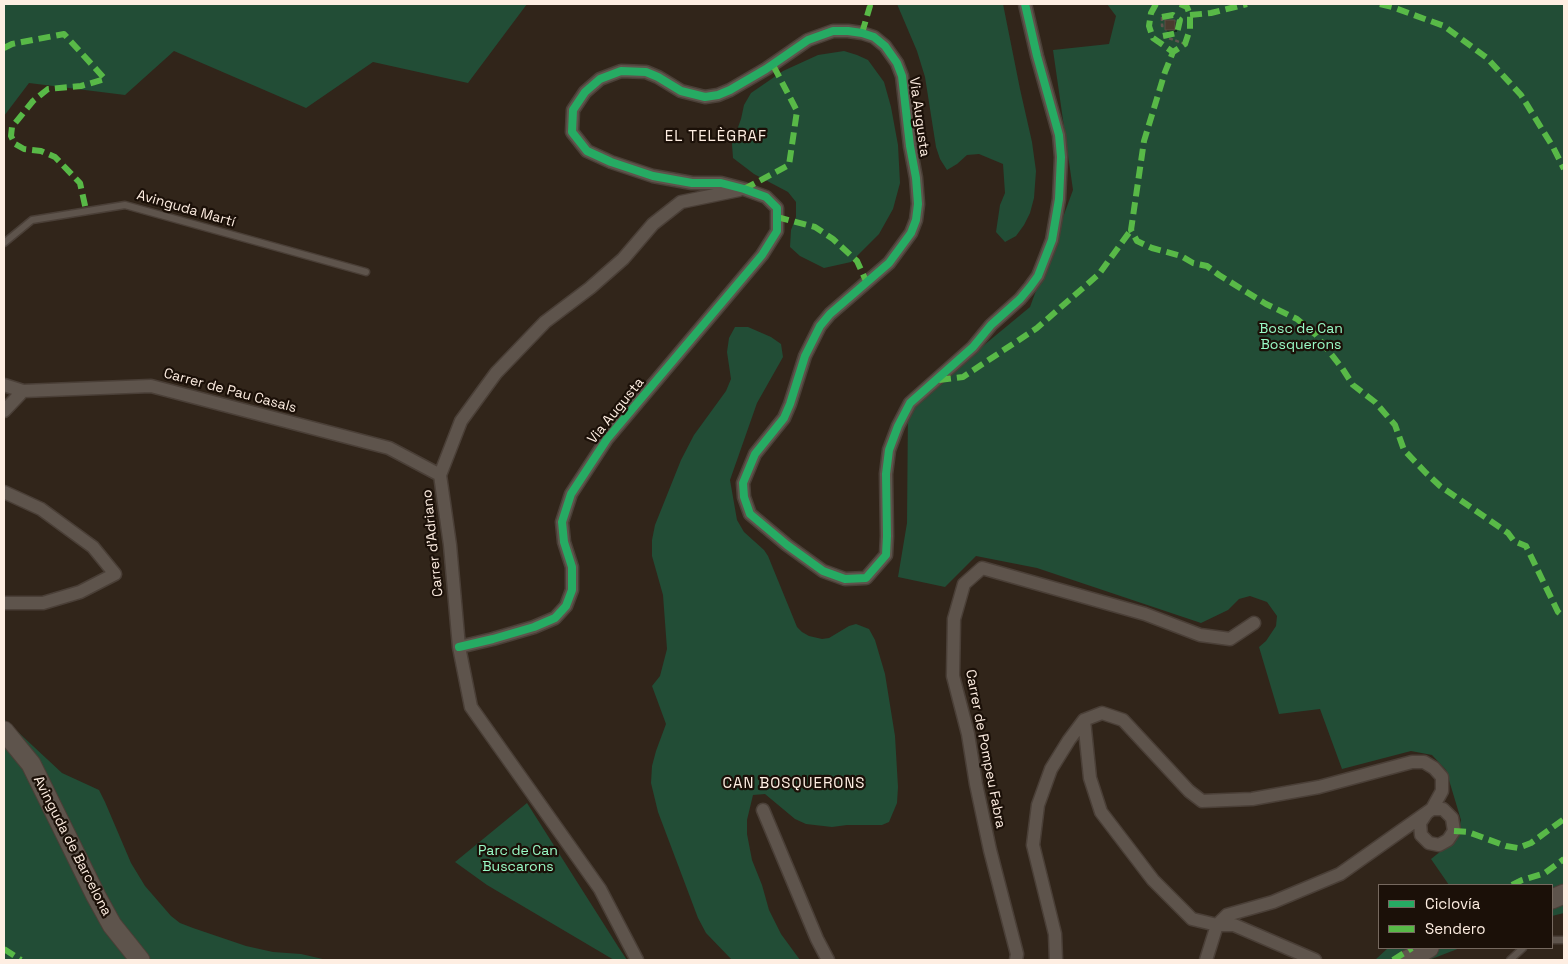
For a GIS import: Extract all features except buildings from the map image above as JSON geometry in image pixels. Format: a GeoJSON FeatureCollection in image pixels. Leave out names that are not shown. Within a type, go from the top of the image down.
{"type":"FeatureCollection","features":[{"type":"Feature","properties":{"kind":"street","name":"Via Augusta"},"geometry":{"type":"LineString","coordinates":[[459,647],[534,627],[555,618],[566,606],[572,590],[572,567],[564,542],[562,522],[571,494],[608,439],[762,255],[777,232],[777,208],[766,198],[744,189],[721,184],[677,181],[603,159],[587,151],[572,132],[573,110],[585,92],[600,79],[621,71],[646,72],[681,91],[705,97],[718,95],[766,69],[808,40],[833,31],[848,30],[874,38],[885,46],[897,63],[902,76],[910,146],[916,178],[918,204],[916,220],[911,233],[889,263],[830,314],[820,326],[805,356],[784,418],[755,454],[743,483],[744,497],[750,514],[787,545],[823,571],[845,579],[866,578],[886,555],[888,527],[886,474],[889,450],[898,426],[910,403],[973,347],[991,325],[1020,299],[1038,276],[1052,240],[1059,199],[1061,157],[1059,135],[1025,4]]}},
{"type":"Feature","properties":{"kind":"street","name":"Carrer d'Adriano"},"geometry":{"type":"LineString","coordinates":[[637,960],[600,889],[471,707],[459,647],[450,545],[440,475],[461,421],[496,373],[545,322],[624,259],[653,224],[681,202],[744,189]]}},
{"type":"Feature","properties":{"kind":"street","name":"Carrer de Pau Casals"},"geometry":{"type":"LineString","coordinates":[[4,385],[23,391],[151,386],[389,448],[440,475]]}},
{"type":"Feature","properties":{"kind":"street"},"geometry":{"type":"LineString","coordinates":[[4,411],[23,391]]}},
{"type":"Feature","properties":{"kind":"street"},"geometry":{"type":"LineString","coordinates":[[4,492],[41,509],[93,547],[115,574],[80,592],[44,603],[4,603]]}},
{"type":"Feature","properties":{"kind":"street","name":"Carrer de Pompeu Fabra"},"geometry":{"type":"LineString","coordinates":[[1016,960],[1017,954],[990,850],[968,734],[953,676],[954,619],[964,584],[982,568],[1145,614],[1200,635],[1230,639],[1254,624]]}},
{"type":"Feature","properties":{"kind":"street"},"geometry":{"type":"LineString","coordinates":[[1056,960],[1055,934],[1033,846],[1038,805],[1052,769],[1084,720],[1102,713],[1122,720],[1189,791],[1202,801],[1252,799],[1319,787],[1412,762],[1424,762],[1434,768],[1442,778],[1442,790],[1429,811],[1340,874],[1273,902],[1227,915],[1217,925],[1206,960]]}},
{"type":"Feature","properties":{"kind":"street"},"geometry":{"type":"LineString","coordinates":[[1084,720],[1090,778],[1101,812],[1153,880],[1192,919],[1217,925],[1234,925],[1315,960]]}},
{"type":"Feature","properties":{"kind":"street","name":"Avinguda de Barcelona"},"geometry":{"type":"LineString","coordinates":[[4,732],[31,764],[112,925],[140,960]]}},
{"type":"Feature","properties":{"kind":"street"},"geometry":{"type":"LineString","coordinates":[[763,810],[817,939],[828,960]]}},
{"type":"Feature","properties":{"kind":"street"},"geometry":{"type":"LineString","coordinates":[[1407,960],[1427,949]]}},
{"type":"Feature","properties":{"kind":"lane","name":"Avinguda Martí"},"geometry":{"type":"LineString","coordinates":[[4,243],[32,220],[125,205],[366,272]]}},
{"type":"Feature","properties":{"kind":"lane"},"geometry":{"type":"LineString","coordinates":[[1510,960],[1521,949]]}},
{"type":"Feature","properties":{"kind":"path"},"geometry":{"type":"LineString","coordinates":[[1162,16],[1162,26],[1165,26]]}},
{"type":"Feature","properties":{"kind":"path"},"geometry":{"type":"LineString","coordinates":[[1163,36],[1185,44]]}},
{"type":"Feature","properties":{"kind":"green space"},"geometry":{"type":"Polygon","coordinates":[[[4,4],[527,4],[468,83],[373,62],[306,108],[174,51],[125,95],[29,83],[4,116],[4,4]]]}},
{"type":"Feature","properties":{"kind":"green space"},"geometry":{"type":"Polygon","coordinates":[[[897,4],[1003,4],[1032,142],[1036,171],[1034,198],[1030,213],[1016,236],[1005,242],[996,232],[1000,205],[1005,193],[1003,164],[979,154],[967,155],[947,170],[940,159],[936,147],[925,77],[917,51],[897,4]]]}},
{"type":"Feature","properties":{"kind":"green space","name":"Bosc de Can Bosquerons"},"geometry":{"type":"Polygon","coordinates":[[[1107,4],[1564,4],[1564,913],[1553,916],[1553,884],[1448,884],[1431,859],[1456,839],[1461,820],[1446,770],[1432,755],[1411,751],[1342,769],[1320,709],[1279,714],[1259,647],[1266,641],[1276,626],[1277,616],[1267,602],[1250,596],[1239,599],[1228,610],[1201,623],[1037,568],[976,556],[945,587],[898,577],[907,523],[908,408],[1030,307],[1073,190],[1053,50],[1109,44],[1116,16],[1107,4]]]}},
{"type":"Feature","properties":{"kind":"green space"},"geometry":{"type":"Polygon","coordinates":[[[844,51],[868,60],[884,82],[898,145],[900,183],[893,209],[879,234],[851,262],[824,268],[800,256],[790,247],[791,230],[796,217],[796,202],[788,192],[754,174],[733,158],[732,144],[744,105],[751,93],[783,71],[818,55],[844,51]]]}},
{"type":"Feature","properties":{"kind":"green space"},"geometry":{"type":"Polygon","coordinates":[[[735,327],[748,327],[771,337],[781,344],[783,357],[757,403],[730,480],[737,520],[744,532],[768,556],[797,627],[802,632],[822,639],[829,638],[856,624],[869,629],[875,640],[885,674],[895,736],[897,803],[889,822],[882,825],[832,827],[806,824],[795,819],[765,794],[753,795],[747,820],[747,834],[752,860],[769,910],[781,934],[800,960],[732,960],[706,933],[698,918],[658,812],[651,783],[652,766],[666,724],[652,686],[660,676],[667,649],[663,595],[652,556],[652,540],[655,525],[681,460],[694,435],[726,391],[731,379],[727,352],[729,338],[735,327]]]}},
{"type":"Feature","properties":{"kind":"green space"},"geometry":{"type":"Polygon","coordinates":[[[4,719],[62,773],[99,790],[131,863],[145,886],[171,916],[180,923],[246,946],[327,960],[4,960],[4,719]]]}},
{"type":"Feature","properties":{"kind":"green space","name":"Parc de Can Buscarons"},"geometry":{"type":"Polygon","coordinates":[[[527,803],[627,960],[614,960],[487,885],[455,862],[527,803]]]}},
{"type":"Feature","properties":{"kind":"green space"},"geometry":{"type":"Polygon","coordinates":[[[1387,949],[1457,949],[1429,960],[1375,960],[1387,949]]]}},
{"type":"Feature","properties":{"kind":"marked path"},"geometry":{"type":"LineString","coordinates":[[862,33],[870,6],[866,4]]}},
{"type":"Feature","properties":{"kind":"marked path"},"geometry":{"type":"LineString","coordinates":[[1156,4],[1151,13],[1149,26],[1153,38],[1173,52]]}},
{"type":"Feature","properties":{"kind":"marked path"},"geometry":{"type":"LineString","coordinates":[[1180,4],[1187,7],[1190,15],[1190,29],[1185,44],[1173,52],[1144,141],[1131,230],[1137,241],[1152,248],[1181,256],[1193,263],[1207,266],[1266,304],[1297,319],[1316,335],[1353,385],[1375,402],[1395,425],[1404,450],[1426,473],[1440,486],[1508,533],[1514,541],[1526,546],[1558,612],[1564,617]]}},
{"type":"Feature","properties":{"kind":"marked path"},"geometry":{"type":"LineString","coordinates":[[1190,15],[1211,13],[1247,4]]}},
{"type":"Feature","properties":{"kind":"marked path"},"geometry":{"type":"LineString","coordinates":[[1380,4],[1444,26],[1487,58],[1521,95],[1553,147],[1564,169]]}},
{"type":"Feature","properties":{"kind":"marked path"},"geometry":{"type":"LineString","coordinates":[[1162,17],[1173,15],[1180,20],[1177,33],[1163,36]]}},
{"type":"Feature","properties":{"kind":"marked path"},"geometry":{"type":"LineString","coordinates":[[4,48],[12,44],[64,34],[105,79],[81,86],[48,89],[33,101],[12,127],[11,136],[15,144],[24,149],[41,151],[55,157],[80,183],[86,210]]}},
{"type":"Feature","properties":{"kind":"marked path"},"geometry":{"type":"LineString","coordinates":[[744,189],[789,165],[797,111],[773,65]]}},
{"type":"Feature","properties":{"kind":"marked path"},"geometry":{"type":"LineString","coordinates":[[777,217],[815,227],[833,239],[857,261],[867,283]]}},
{"type":"Feature","properties":{"kind":"marked path"},"geometry":{"type":"LineString","coordinates":[[939,380],[963,377],[1037,328],[1099,274],[1131,230]]}},
{"type":"Feature","properties":{"kind":"marked path"},"geometry":{"type":"LineString","coordinates":[[1454,831],[1468,832],[1506,846],[1518,848],[1531,843],[1564,819]]}},
{"type":"Feature","properties":{"kind":"marked path"},"geometry":{"type":"LineString","coordinates":[[1514,884],[1545,873],[1564,859]]}},
{"type":"Feature","properties":{"kind":"marked path"},"geometry":{"type":"LineString","coordinates":[[4,949],[21,960]]}},
{"type":"Feature","properties":{"kind":"marked path"},"geometry":{"type":"LineString","coordinates":[[1393,960],[1410,949]]}},
{"type":"Feature","properties":{"kind":"cycle path"},"geometry":{"type":"LineString","coordinates":[[459,647],[534,627],[555,618],[566,606],[572,590],[572,567],[564,542],[562,522],[571,494],[607,439],[762,255],[777,231],[777,208],[766,197],[721,183],[692,183],[653,176],[611,162],[587,151],[572,132],[573,110],[585,92],[600,79],[621,71],[646,72],[681,91],[705,97],[718,95],[766,69],[808,40],[833,31],[862,33],[874,37],[885,46],[897,63],[902,76],[910,146],[916,178],[918,204],[916,220],[911,233],[889,263],[830,314],[820,326],[805,356],[784,418],[755,454],[743,483],[744,497],[750,514],[787,545],[823,571],[845,579],[866,578],[886,555],[886,474],[889,450],[898,426],[910,403],[973,347],[991,325],[1020,299],[1038,276],[1052,240],[1059,199],[1061,157],[1059,135],[1025,4]]}},
{"type":"Feature","properties":{"kind":"district","name":"EL TELÈGRAF"},"geometry":{"type":"Point","coordinates":[716,137]}},
{"type":"Feature","properties":{"kind":"district","name":"CAN BOSQUERONS"},"geometry":{"type":"Point","coordinates":[794,784]}}]}
